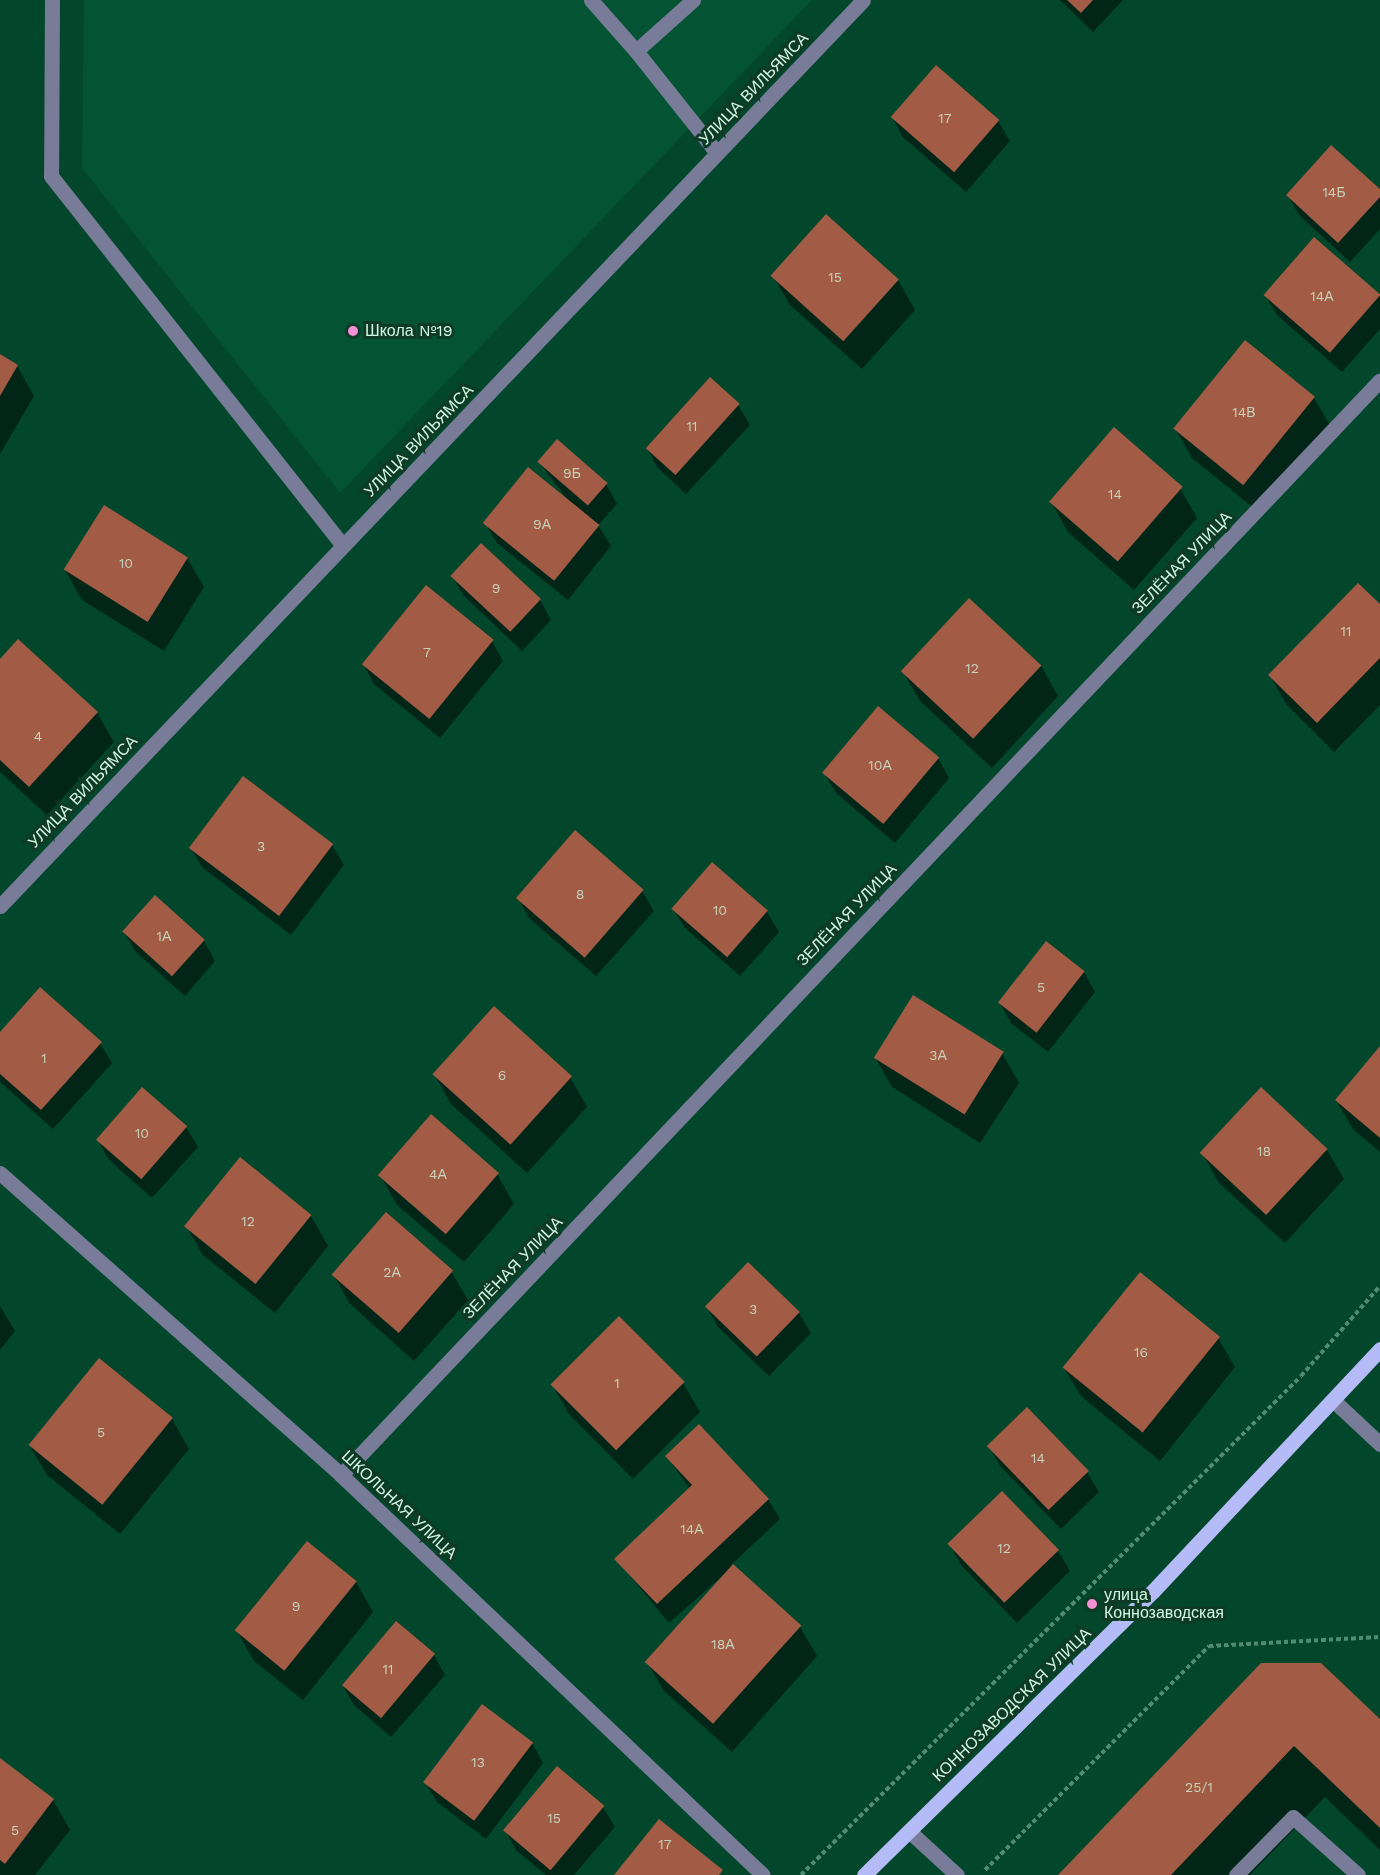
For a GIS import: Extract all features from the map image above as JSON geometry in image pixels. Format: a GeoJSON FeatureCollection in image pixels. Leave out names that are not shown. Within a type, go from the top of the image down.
{"type":"FeatureCollection","features":[{"type":"Feature","properties":{"kind":"main road","name":"КОННОЗАВОДСКАЯ УЛИЦА"},"geometry":{"type":"LineString","coordinates":[[864,1875],[1153,1591],[1334,1401],[1380,1349]]}},
{"type":"Feature","properties":{"kind":"street"},"geometry":{"type":"LineString","coordinates":[[52,0],[51,176],[343,546]]}},
{"type":"Feature","properties":{"kind":"street"},"geometry":{"type":"LineString","coordinates":[[591,0],[636,51],[717,153]]}},
{"type":"Feature","properties":{"kind":"street"},"geometry":{"type":"LineString","coordinates":[[636,51],[693,0]]}},
{"type":"Feature","properties":{"kind":"street","name":"УЛИЦА ВИЛЬЯМСА"},"geometry":{"type":"LineString","coordinates":[[0,906],[863,0]]}},
{"type":"Feature","properties":{"kind":"street","name":"ЗЕЛЁНАЯ УЛИЦА"},"geometry":{"type":"LineString","coordinates":[[341,1475],[1380,380]]}},
{"type":"Feature","properties":{"kind":"street","name":"ШКОЛЬНАЯ УЛИЦА"},"geometry":{"type":"LineString","coordinates":[[0,1173],[341,1475],[763,1875]]}},
{"type":"Feature","properties":{"kind":"street"},"geometry":{"type":"LineString","coordinates":[[1334,1401],[1380,1444]]}},
{"type":"Feature","properties":{"kind":"street"},"geometry":{"type":"LineString","coordinates":[[1236,1875],[1293,1817],[1358,1875]]}},
{"type":"Feature","properties":{"kind":"street"},"geometry":{"type":"LineString","coordinates":[[909,1831],[957,1875]]}},
{"type":"Feature","properties":{"kind":"path"},"geometry":{"type":"LineString","coordinates":[[801,1875],[1301,1376],[1380,1286]]}},
{"type":"Feature","properties":{"kind":"path"},"geometry":{"type":"LineString","coordinates":[[980,1875],[1209,1646],[1380,1637]]}},
{"type":"Feature","properties":{"kind":"shaded area","name":"Школа №19"},"geometry":{"type":"Polygon","coordinates":[[[84,0],[812,0],[340,493],[82,168],[84,0]]]}},
{"type":"Feature","properties":{"kind":"building"},"geometry":{"type":"Polygon","coordinates":[[[1067,0],[1093,0],[1081,13],[1067,0]]]}},
{"type":"Feature","properties":{"kind":"building"},"geometry":{"type":"Polygon","coordinates":[[[936,65],[999,120],[954,172],[891,117],[936,65]]]}},
{"type":"Feature","properties":{"kind":"building"},"geometry":{"type":"Polygon","coordinates":[[[1331,145],[1380,189],[1380,197],[1338,243],[1286,195],[1331,145]]]}},
{"type":"Feature","properties":{"kind":"building"},"geometry":{"type":"Polygon","coordinates":[[[826,214],[899,280],[843,341],[770,276],[826,214]]]}},
{"type":"Feature","properties":{"kind":"building"},"geometry":{"type":"Polygon","coordinates":[[[1314,237],[1380,294],[1330,353],[1263,295],[1314,237]]]}},
{"type":"Feature","properties":{"kind":"building"},"geometry":{"type":"Polygon","coordinates":[[[1245,340],[1315,397],[1243,485],[1173,429],[1245,340]]]}},
{"type":"Feature","properties":{"kind":"building"},"geometry":{"type":"Polygon","coordinates":[[[0,354],[18,365],[0,396],[0,354]]]}},
{"type":"Feature","properties":{"kind":"building"},"geometry":{"type":"Polygon","coordinates":[[[710,377],[740,404],[675,475],[646,448],[710,377]]]}},
{"type":"Feature","properties":{"kind":"building"},"geometry":{"type":"Polygon","coordinates":[[[1114,427],[1183,487],[1118,561],[1049,502],[1114,427]]]}},
{"type":"Feature","properties":{"kind":"building"},"geometry":{"type":"Polygon","coordinates":[[[557,439],[608,483],[588,506],[537,462],[557,439]]]}},
{"type":"Feature","properties":{"kind":"building"},"geometry":{"type":"Polygon","coordinates":[[[528,467],[599,525],[554,581],[483,523],[528,467]]]}},
{"type":"Feature","properties":{"kind":"building"},"geometry":{"type":"Polygon","coordinates":[[[104,505],[188,557],[148,622],[64,569],[104,505]]]}},
{"type":"Feature","properties":{"kind":"building"},"geometry":{"type":"Polygon","coordinates":[[[481,543],[541,599],[510,632],[450,576],[481,543]]]}},
{"type":"Feature","properties":{"kind":"building"},"geometry":{"type":"Polygon","coordinates":[[[1358,583],[1380,604],[1380,658],[1317,723],[1268,675],[1358,583]]]}},
{"type":"Feature","properties":{"kind":"building"},"geometry":{"type":"Polygon","coordinates":[[[426,585],[494,640],[429,719],[362,664],[426,585]]]}},
{"type":"Feature","properties":{"kind":"building"},"geometry":{"type":"Polygon","coordinates":[[[969,598],[1041,666],[973,739],[901,671],[969,598]]]}},
{"type":"Feature","properties":{"kind":"building"},"geometry":{"type":"Polygon","coordinates":[[[18,639],[98,712],[29,787],[0,760],[0,659],[18,639]]]}},
{"type":"Feature","properties":{"kind":"building"},"geometry":{"type":"Polygon","coordinates":[[[878,706],[939,757],[883,824],[822,773],[878,706]]]}},
{"type":"Feature","properties":{"kind":"building"},"geometry":{"type":"Polygon","coordinates":[[[243,776],[333,844],[279,916],[189,848],[243,776]]]}},
{"type":"Feature","properties":{"kind":"building"},"geometry":{"type":"Polygon","coordinates":[[[575,830],[644,890],[585,958],[516,898],[575,830]]]}},
{"type":"Feature","properties":{"kind":"building"},"geometry":{"type":"Polygon","coordinates":[[[712,862],[768,911],[727,957],[671,909],[712,862]]]}},
{"type":"Feature","properties":{"kind":"building"},"geometry":{"type":"Polygon","coordinates":[[[155,895],[205,940],[172,976],[122,931],[155,895]]]}},
{"type":"Feature","properties":{"kind":"building"},"geometry":{"type":"Polygon","coordinates":[[[1046,941],[1085,971],[1037,1033],[998,1002],[1046,941]]]}},
{"type":"Feature","properties":{"kind":"building"},"geometry":{"type":"Polygon","coordinates":[[[40,987],[102,1042],[41,1110],[0,1074],[0,1032],[40,987]]]}},
{"type":"Feature","properties":{"kind":"building"},"geometry":{"type":"Polygon","coordinates":[[[913,995],[1004,1052],[965,1114],[874,1058],[913,995]]]}},
{"type":"Feature","properties":{"kind":"building"},"geometry":{"type":"Polygon","coordinates":[[[494,1006],[572,1076],[510,1145],[432,1074],[494,1006]]]}},
{"type":"Feature","properties":{"kind":"building"},"geometry":{"type":"Polygon","coordinates":[[[1380,1046],[1380,1138],[1335,1100],[1380,1046]]]}},
{"type":"Feature","properties":{"kind":"building"},"geometry":{"type":"Polygon","coordinates":[[[142,1087],[187,1126],[141,1179],[96,1140],[142,1087]]]}},
{"type":"Feature","properties":{"kind":"building"},"geometry":{"type":"Polygon","coordinates":[[[1261,1087],[1328,1149],[1266,1215],[1200,1153],[1261,1087]]]}},
{"type":"Feature","properties":{"kind":"building"},"geometry":{"type":"Polygon","coordinates":[[[431,1114],[499,1173],[446,1234],[378,1175],[431,1114]]]}},
{"type":"Feature","properties":{"kind":"building"},"geometry":{"type":"Polygon","coordinates":[[[240,1157],[311,1215],[255,1284],[184,1226],[240,1157]]]}},
{"type":"Feature","properties":{"kind":"building"},"geometry":{"type":"Polygon","coordinates":[[[386,1212],[453,1270],[399,1333],[332,1275],[386,1212]]]}},
{"type":"Feature","properties":{"kind":"building"},"geometry":{"type":"Polygon","coordinates":[[[748,1262],[800,1312],[757,1357],[705,1307],[748,1262]]]}},
{"type":"Feature","properties":{"kind":"building"},"geometry":{"type":"Polygon","coordinates":[[[1140,1272],[1220,1337],[1143,1432],[1063,1368],[1140,1272]]]}},
{"type":"Feature","properties":{"kind":"building"},"geometry":{"type":"Polygon","coordinates":[[[619,1316],[685,1382],[616,1450],[550,1385],[619,1316]]]}},
{"type":"Feature","properties":{"kind":"building"},"geometry":{"type":"Polygon","coordinates":[[[99,1358],[173,1418],[102,1505],[29,1445],[99,1358]]]}},
{"type":"Feature","properties":{"kind":"building"},"geometry":{"type":"Polygon","coordinates":[[[1027,1407],[1089,1471],[1049,1510],[987,1446],[1027,1407]]]}},
{"type":"Feature","properties":{"kind":"building"},"geometry":{"type":"Polygon","coordinates":[[[699,1424],[769,1499],[657,1604],[614,1559],[692,1485],[665,1456],[699,1424]]]}},
{"type":"Feature","properties":{"kind":"building"},"geometry":{"type":"Polygon","coordinates":[[[1002,1491],[1059,1550],[1004,1603],[947,1544],[1002,1491]]]}},
{"type":"Feature","properties":{"kind":"building"},"geometry":{"type":"Polygon","coordinates":[[[307,1541],[357,1581],[284,1671],[235,1630],[307,1541]]]}},
{"type":"Feature","properties":{"kind":"building"},"geometry":{"type":"Polygon","coordinates":[[[733,1564],[801,1626],[713,1724],[645,1662],[733,1564]]]}},
{"type":"Feature","properties":{"kind":"building"},"geometry":{"type":"Polygon","coordinates":[[[396,1621],[435,1654],[381,1718],[342,1685],[396,1621]]]}},
{"type":"Feature","properties":{"kind":"building"},"geometry":{"type":"Polygon","coordinates":[[[1261,1663],[1321,1663],[1380,1719],[1380,1828],[1294,1746],[1171,1875],[1058,1875],[1261,1663]]]}},
{"type":"Feature","properties":{"kind":"building"},"geometry":{"type":"Polygon","coordinates":[[[482,1704],[533,1743],[474,1821],[423,1782],[482,1704]]]}},
{"type":"Feature","properties":{"kind":"building"},"geometry":{"type":"Polygon","coordinates":[[[0,1758],[54,1799],[5,1864],[0,1860],[0,1758]]]}},
{"type":"Feature","properties":{"kind":"building"},"geometry":{"type":"Polygon","coordinates":[[[557,1766],[604,1806],[551,1870],[503,1830],[557,1766]]]}},
{"type":"Feature","properties":{"kind":"building"},"geometry":{"type":"Polygon","coordinates":[[[659,1819],[723,1870],[719,1875],[614,1875],[659,1819]]]}},
{"type":"Feature","properties":{"kind":"place","name":"Школа №19"},"geometry":{"type":"Point","coordinates":[353,331]}},
{"type":"Feature","properties":{"kind":"place","name":"улица Коннозаводская"},"geometry":{"type":"Point","coordinates":[1092,1604]}}]}
